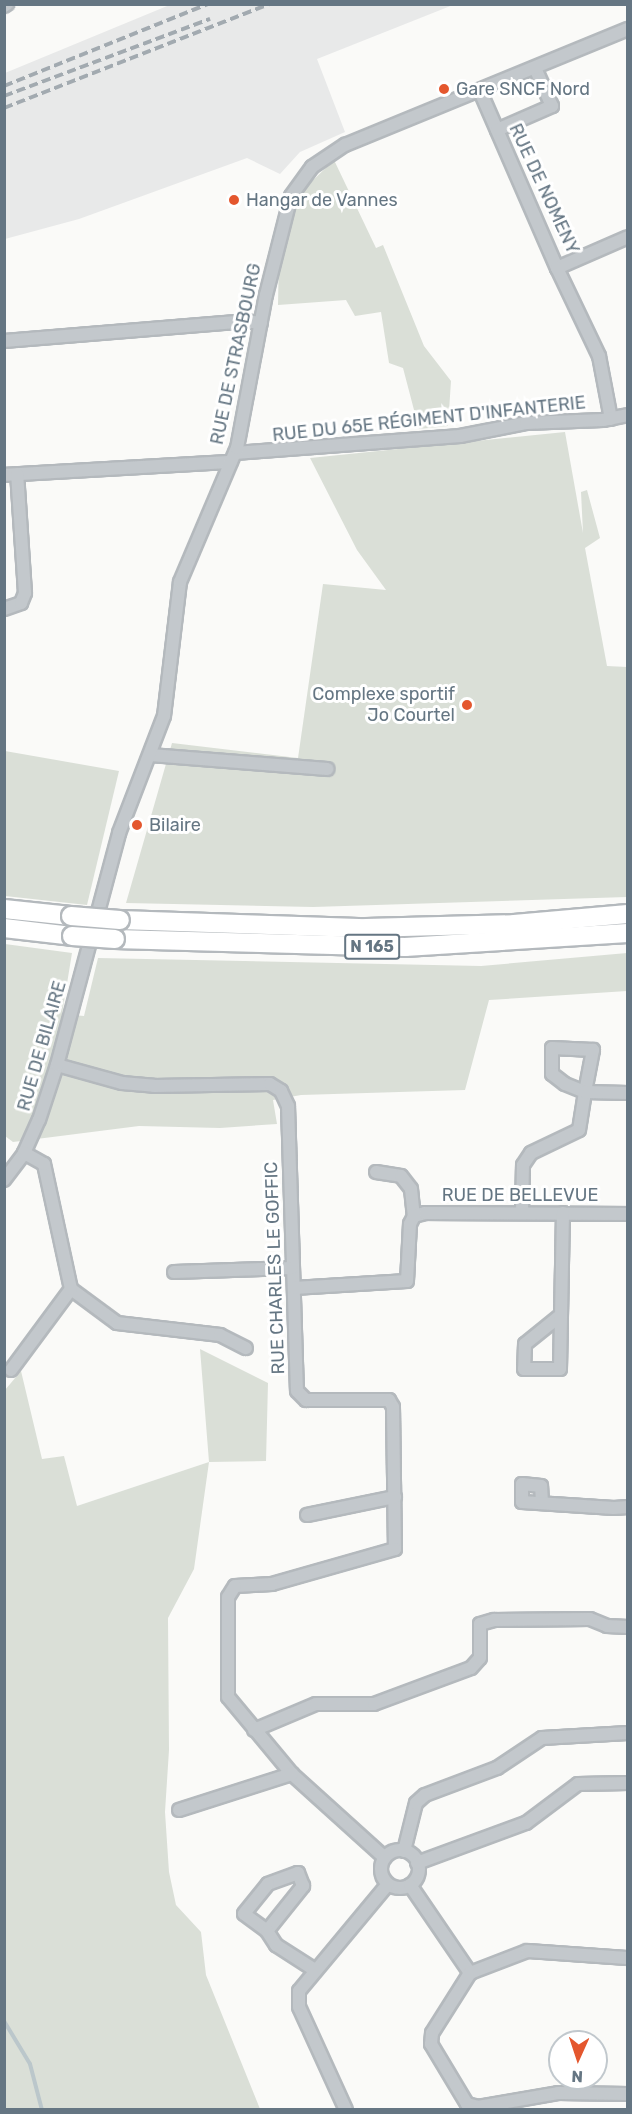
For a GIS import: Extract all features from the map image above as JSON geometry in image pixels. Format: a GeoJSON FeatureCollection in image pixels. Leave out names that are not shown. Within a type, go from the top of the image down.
{"type":"FeatureCollection","features":[{"type":"Feature","properties":{"kind":"highway","name":"N 165"},"geometry":{"type":"LineString","coordinates":[[4,909],[120,920],[366,928],[504,924],[627,914]]}},
{"type":"Feature","properties":{"kind":"highway","name":"N 165"},"geometry":{"type":"LineString","coordinates":[[4,928],[115,939],[405,946],[627,933]]}},
{"type":"Feature","properties":{"kind":"street","name":"RUE DE STRASBOURG"},"geometry":{"type":"LineString","coordinates":[[88,950],[119,834],[164,716],[180,582],[233,457],[287,205],[309,170],[345,145],[627,29]]}},
{"type":"Feature","properties":{"kind":"street"},"geometry":{"type":"LineString","coordinates":[[497,130],[552,106],[535,68]]}},
{"type":"Feature","properties":{"kind":"street","name":"RUE DE NOMENY"},"geometry":{"type":"LineString","coordinates":[[480,91],[557,268],[627,237]]}},
{"type":"Feature","properties":{"kind":"street"},"geometry":{"type":"LineString","coordinates":[[557,268],[599,356],[611,419]]}},
{"type":"Feature","properties":{"kind":"street"},"geometry":{"type":"LineString","coordinates":[[4,341],[244,321],[261,323]]}},
{"type":"Feature","properties":{"kind":"street","name":"RUE DU 65E RÉGIMENT D'INFANTERIE"},"geometry":{"type":"LineString","coordinates":[[11,475],[454,436],[526,423],[611,419],[627,415]]}},
{"type":"Feature","properties":{"kind":"street"},"geometry":{"type":"LineString","coordinates":[[4,609],[21,603],[25,593],[11,475]]}},
{"type":"Feature","properties":{"kind":"street"},"geometry":{"type":"LineString","coordinates":[[150,755],[327,769]]}},
{"type":"Feature","properties":{"kind":"street","name":"RUE DE BILAIRE"},"geometry":{"type":"LineString","coordinates":[[4,1180],[24,1152],[57,1065],[88,950]]}},
{"type":"Feature","properties":{"kind":"street","name":"RUE CHARLES LE GOFFIC"},"geometry":{"type":"LineString","coordinates":[[57,1065],[122,1083],[270,1084],[281,1091],[288,1106],[297,1391],[306,1400],[389,1400],[393,1407],[395,1548],[272,1584],[235,1586],[228,1597],[228,1697],[292,1774],[385,1858]]}},
{"type":"Feature","properties":{"kind":"street"},"geometry":{"type":"LineString","coordinates":[[522,1212],[523,1165],[531,1153],[579,1130],[585,1092],[627,1093]]}},
{"type":"Feature","properties":{"kind":"street"},"geometry":{"type":"LineString","coordinates":[[24,1152],[44,1164],[71,1289],[117,1323],[220,1335],[246,1348]]}},
{"type":"Feature","properties":{"kind":"street"},"geometry":{"type":"LineString","coordinates":[[294,1288],[407,1281],[414,1216],[411,1189],[401,1176],[376,1172]]}},
{"type":"Feature","properties":{"kind":"street","name":"RUE DE BELLEVUE"},"geometry":{"type":"LineString","coordinates":[[414,1216],[425,1213],[522,1212],[627,1214]]}},
{"type":"Feature","properties":{"kind":"street"},"geometry":{"type":"LineString","coordinates":[[561,1315],[525,1344],[524,1369],[560,1369],[563,1213]]}},
{"type":"Feature","properties":{"kind":"street"},"geometry":{"type":"LineString","coordinates":[[174,1272],[292,1268]]}},
{"type":"Feature","properties":{"kind":"street"},"geometry":{"type":"LineString","coordinates":[[11,1370],[71,1289]]}},
{"type":"Feature","properties":{"kind":"street"},"geometry":{"type":"LineString","coordinates":[[308,1515],[395,1497]]}},
{"type":"Feature","properties":{"kind":"street"},"geometry":{"type":"LineString","coordinates":[[542,1503],[627,1507]]}},
{"type":"Feature","properties":{"kind":"street"},"geometry":{"type":"LineString","coordinates":[[254,1730],[316,1704],[374,1704],[471,1668],[480,1658],[480,1624],[494,1620],[590,1619],[607,1626],[627,1627]]}},
{"type":"Feature","properties":{"kind":"street"},"geometry":{"type":"LineString","coordinates":[[404,1851],[417,1803],[425,1795],[497,1768],[542,1738],[627,1733]]}},
{"type":"Feature","properties":{"kind":"street"},"geometry":{"type":"LineString","coordinates":[[179,1810],[292,1774]]}},
{"type":"Feature","properties":{"kind":"street"},"geometry":{"type":"LineString","coordinates":[[417,1863],[526,1823],[578,1784],[627,1783]]}},
{"type":"Feature","properties":{"kind":"street"},"geometry":{"type":"LineString","coordinates":[[404,1851],[417,1863],[418,1875],[410,1885],[399,1888],[388,1884],[381,1868],[385,1858],[394,1852],[404,1851]]}},
{"type":"Feature","properties":{"kind":"street"},"geometry":{"type":"LineString","coordinates":[[267,1931],[303,1886],[298,1873],[268,1884],[244,1914],[267,1931],[276,1945],[315,1970]]}},
{"type":"Feature","properties":{"kind":"street"},"geometry":{"type":"LineString","coordinates":[[346,2109],[299,2007],[299,1990],[388,1884]]}},
{"type":"Feature","properties":{"kind":"street"},"geometry":{"type":"LineString","coordinates":[[410,1885],[470,1973]]}},
{"type":"Feature","properties":{"kind":"street"},"geometry":{"type":"LineString","coordinates":[[627,1958],[527,1951],[470,1973],[432,2033],[431,2044],[467,2104],[478,2107],[558,2093],[627,2094]]}},
{"type":"Feature","properties":{"kind":"shaded area"},"geometry":{"type":"Polygon","coordinates":[[[172,4],[453,5],[317,59],[345,132],[300,152],[280,174],[247,158],[79,219],[5,239],[5,73],[172,4]]]}},
{"type":"Feature","properties":{"kind":"shaded area"},"geometry":{"type":"Polygon","coordinates":[[[334,160],[376,248],[383,245],[424,346],[451,381],[448,426],[419,429],[403,368],[389,363],[381,312],[355,316],[346,300],[278,305],[279,253],[289,217],[306,187],[334,160]]]}},
{"type":"Feature","properties":{"kind":"shaded area","name":"Complexe sportif Jo Courtel"},"geometry":{"type":"Polygon","coordinates":[[[565,432],[583,533],[581,492],[587,490],[600,538],[585,548],[607,666],[627,667],[627,897],[313,907],[126,903],[172,743],[298,758],[323,584],[386,590],[357,550],[310,458],[565,432]]]}},
{"type":"Feature","properties":{"kind":"shaded area"},"geometry":{"type":"Polygon","coordinates":[[[5,751],[119,771],[87,905],[5,896],[5,751]]]}},
{"type":"Feature","properties":{"kind":"shaded area"},"geometry":{"type":"Polygon","coordinates":[[[5,944],[72,953],[62,1014],[84,1016],[98,958],[481,966],[627,953],[627,991],[489,1000],[465,1090],[301,1095],[273,1100],[277,1124],[220,1128],[139,1126],[13,1142],[5,1136],[5,944]]]}},
{"type":"Feature","properties":{"kind":"shaded area"},"geometry":{"type":"Polygon","coordinates":[[[200,1349],[268,1383],[266,1461],[209,1462],[200,1349]]]}},
{"type":"Feature","properties":{"kind":"shaded area"},"geometry":{"type":"Polygon","coordinates":[[[21,1371],[42,1459],[64,1456],[77,1506],[209,1462],[194,1569],[168,1618],[169,1750],[165,1812],[169,1872],[176,1905],[201,1932],[206,1975],[260,2109],[5,2109],[5,1390],[21,1371]]]}},
{"type":"Feature","properties":{"kind":"waterway"},"geometry":{"type":"LineString","coordinates":[[4,2021],[30,2064],[42,2110]]}},
{"type":"Feature","properties":{"kind":"railway"},"geometry":{"type":"LineString","coordinates":[[4,86],[208,4]]}},
{"type":"Feature","properties":{"kind":"railway"},"geometry":{"type":"LineString","coordinates":[[4,108],[270,4]]}},
{"type":"Feature","properties":{"kind":"railway"},"geometry":{"type":"LineString","coordinates":[[4,96],[210,19]]}},
{"type":"Feature","properties":{"kind":"place","name":"Gare SNCF Nord"},"geometry":{"type":"Point","coordinates":[444,89]}},
{"type":"Feature","properties":{"kind":"place","name":"Hangar de Vannes"},"geometry":{"type":"Point","coordinates":[234,200]}},
{"type":"Feature","properties":{"kind":"place","name":"Complexe sportif Jo Courtel"},"geometry":{"type":"Point","coordinates":[467,705]}},
{"type":"Feature","properties":{"kind":"place","name":"Bilaire"},"geometry":{"type":"Point","coordinates":[137,825]}}]}
